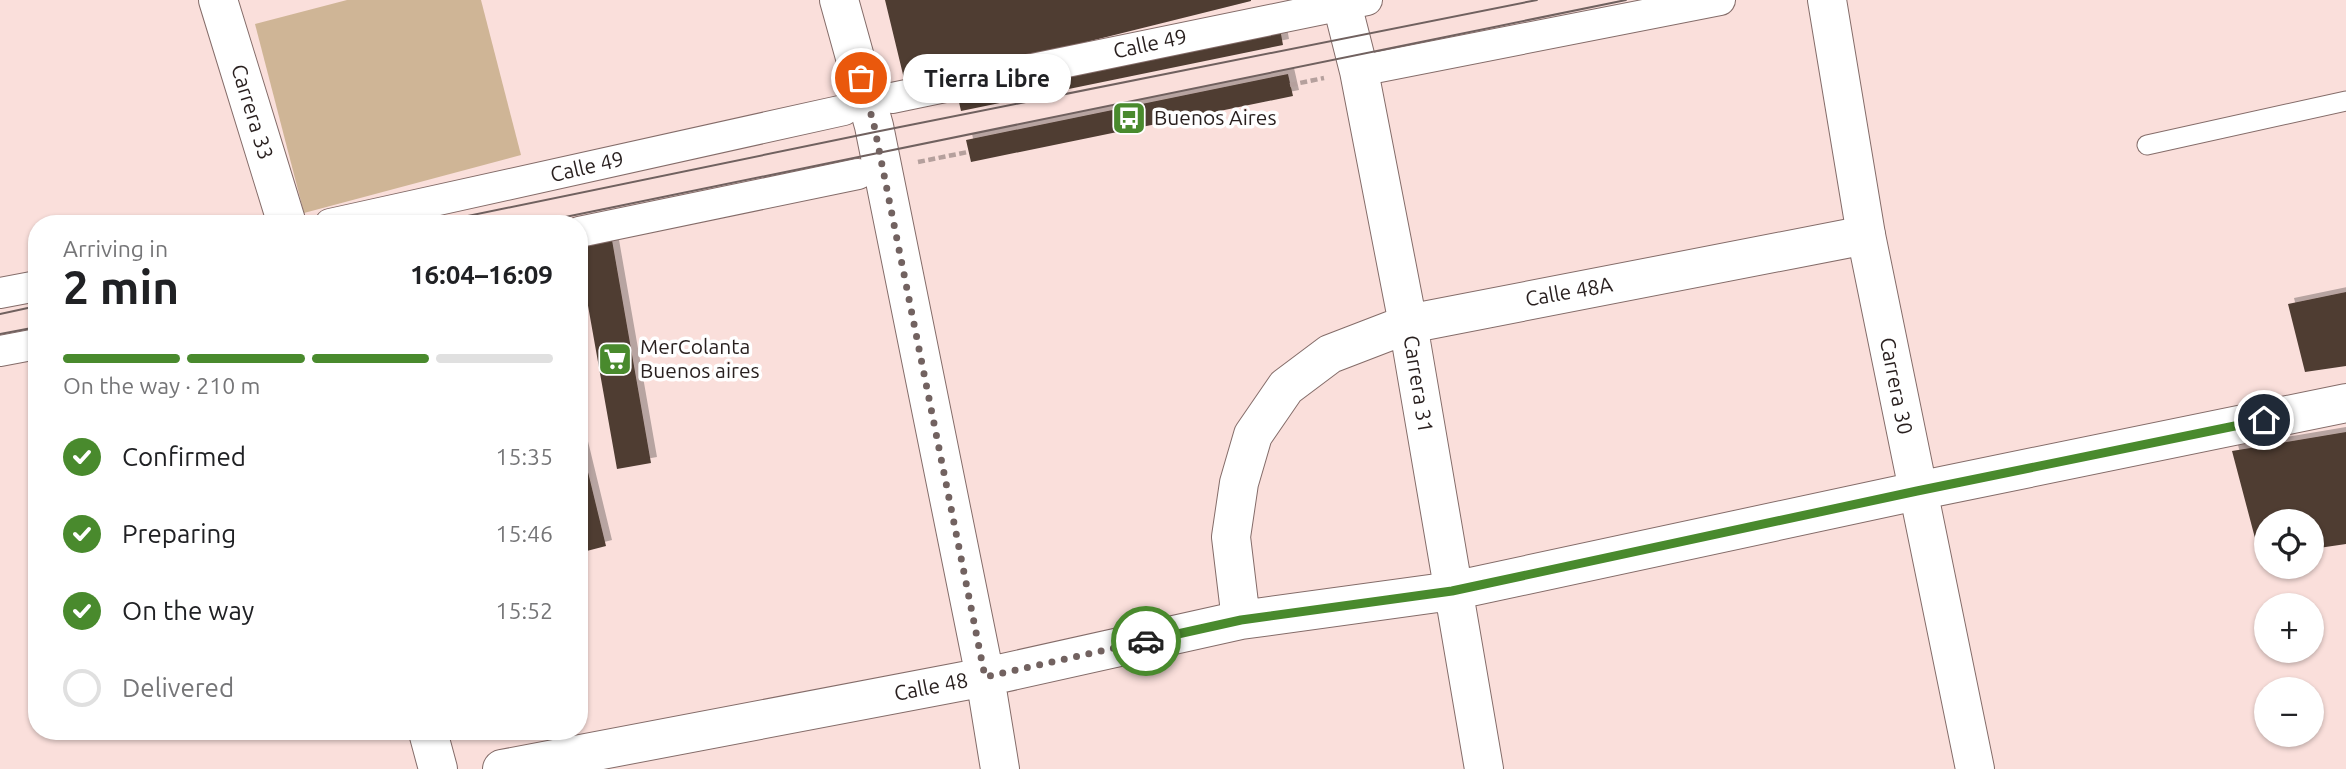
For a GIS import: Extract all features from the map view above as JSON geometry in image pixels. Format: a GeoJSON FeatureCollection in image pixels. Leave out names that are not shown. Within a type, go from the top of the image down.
{"type":"FeatureCollection","features":[{"type":"Feature","properties":{"kind":"street","name":"Carrera 33"},"geometry":{"type":"LineString","coordinates":[[218,0],[284,215]]}},
{"type":"Feature","properties":{"kind":"street"},"geometry":{"type":"LineString","coordinates":[[839,0],[874,125],[985,677],[1000,769]]}},
{"type":"Feature","properties":{"kind":"street"},"geometry":{"type":"LineString","coordinates":[[1359,71],[1720,0]]}},
{"type":"Feature","properties":{"kind":"street","name":"Carrera 30"},"geometry":{"type":"LineString","coordinates":[[1827,0],[1866,235],[1976,769]]}},
{"type":"Feature","properties":{"kind":"street","name":"Carrera 31"},"geometry":{"type":"LineString","coordinates":[[1350,2],[1359,71],[1408,324],[1484,769]]}},
{"type":"Feature","properties":{"kind":"street","name":"Calle 49"},"geometry":{"type":"LineString","coordinates":[[892,98],[1350,2]]}},
{"type":"Feature","properties":{"kind":"street","name":"Calle 49"},"geometry":{"type":"LineString","coordinates":[[371,215],[844,110]]}},
{"type":"Feature","properties":{"kind":"street"},"geometry":{"type":"LineString","coordinates":[[588,230],[858,174]]}},
{"type":"Feature","properties":{"kind":"street","name":"Calle 48A"},"geometry":{"type":"LineString","coordinates":[[1241,620],[1231,537],[1239,482],[1253,435],[1286,387],[1330,354],[1408,324],[1866,235]]}},
{"type":"Feature","properties":{"kind":"street"},"geometry":{"type":"LineString","coordinates":[[0,293],[28,287]]}},
{"type":"Feature","properties":{"kind":"street"},"geometry":{"type":"LineString","coordinates":[[0,352],[28,346]]}},
{"type":"Feature","properties":{"kind":"street","name":"Calle 48"},"geometry":{"type":"LineString","coordinates":[[502,769],[985,677],[1241,620],[1452,591],[1917,491],[2346,403]]}},
{"type":"Feature","properties":{"kind":"street"},"geometry":{"type":"LineString","coordinates":[[430,740],[438,769]]}},
{"type":"Feature","properties":{"kind":"lane"},"geometry":{"type":"LineString","coordinates":[[2147,145],[2346,100]]}},
{"type":"Feature","properties":{"kind":"path"},"geometry":{"type":"LineString","coordinates":[[905,164],[968,152]]}},
{"type":"Feature","properties":{"kind":"shaded area"},"geometry":{"type":"Polygon","coordinates":[[[347,0],[481,0],[521,155],[304,213],[255,24],[347,0]]]}},
{"type":"Feature","properties":{"kind":"building"},"geometry":{"type":"Polygon","coordinates":[[[885,0],[1251,0],[1251,1],[906,87],[885,0]]]}},
{"type":"Feature","properties":{"kind":"building","name":"Buenos Aires"},"geometry":{"type":"Polygon","coordinates":[[[1279,23],[1283,45],[961,111],[956,89],[1279,23]]]}},
{"type":"Feature","properties":{"kind":"building","name":"Buenos Aires"},"geometry":{"type":"Polygon","coordinates":[[[1288,74],[1293,96],[971,162],[966,140],[1288,74]]]}},
{"type":"Feature","properties":{"kind":"building","name":"MerColanta Buenos aires"},"geometry":{"type":"Polygon","coordinates":[[[612,240],[651,463],[617,469],[588,306],[588,244],[612,240]]]}},
{"type":"Feature","properties":{"kind":"building"},"geometry":{"type":"Polygon","coordinates":[[[2346,292],[2346,366],[2305,372],[2288,304],[2346,292]]]}},
{"type":"Feature","properties":{"kind":"building"},"geometry":{"type":"Polygon","coordinates":[[[2346,432],[2346,544],[2324,547],[2324,509],[2254,509],[2254,534],[2232,451],[2346,432]]]}},
{"type":"Feature","properties":{"kind":"building"},"geometry":{"type":"Polygon","coordinates":[[[588,472],[606,546],[588,551],[588,472]]]}},
{"type":"Feature","properties":{"kind":"tram line"},"geometry":{"type":"LineString","coordinates":[[473,215],[1537,0]]}},
{"type":"Feature","properties":{"kind":"tram line"},"geometry":{"type":"LineString","coordinates":[[575,215],[1626,0]]}},
{"type":"Feature","properties":{"kind":"tram line"},"geometry":{"type":"LineString","coordinates":[[0,314],[28,308]]}},
{"type":"Feature","properties":{"kind":"tram line"},"geometry":{"type":"LineString","coordinates":[[0,334],[28,329]]}},
{"type":"Feature","properties":{"kind":"way so far"},"geometry":{"type":"LineString","coordinates":[[861,78],[874,125],[985,677],[1146,641]]}},
{"type":"Feature","properties":{"kind":"place","name":"Tierra Libre"},"geometry":{"type":"Point","coordinates":[861,78]}},
{"type":"Feature","properties":{"kind":"place","name":"Buenos Aires"},"geometry":{"type":"Point","coordinates":[1129,118]}},
{"type":"Feature","properties":{"kind":"place","name":"MerColanta Buenos aires"},"geometry":{"type":"Point","coordinates":[615,359]}},
{"type":"Feature","properties":{"kind":"route"},"geometry":{"type":"LineString","coordinates":[[1146,641],[1241,620],[1452,591],[2264,420]]}}]}
